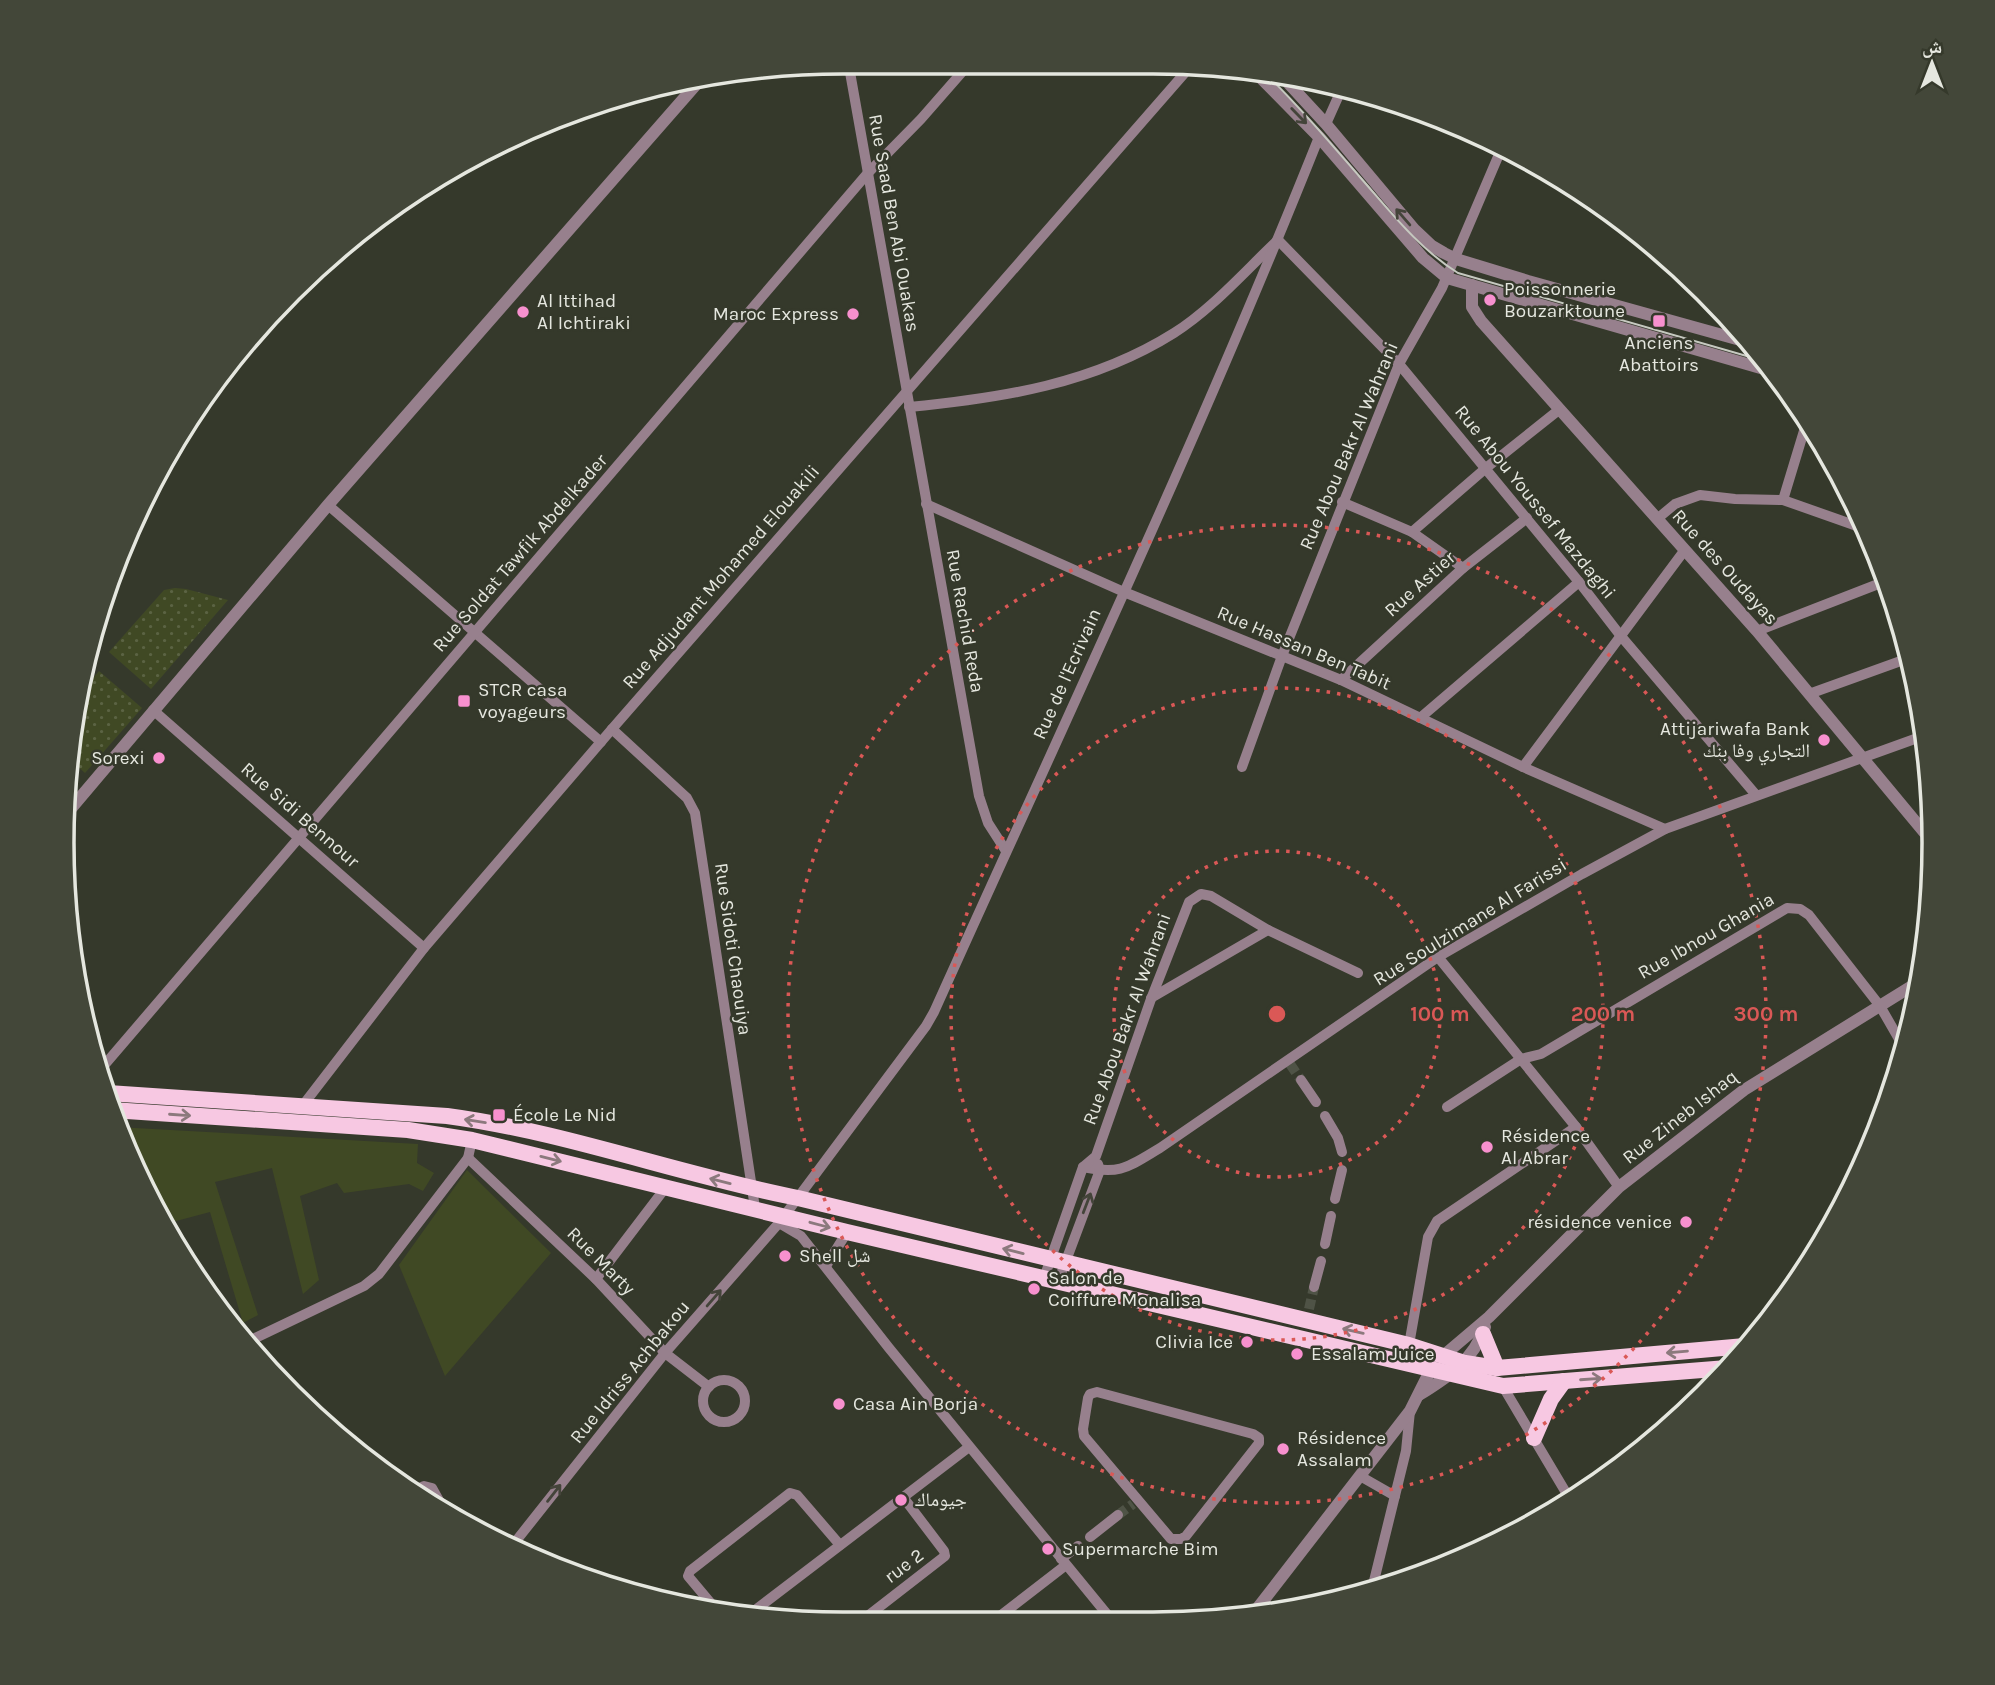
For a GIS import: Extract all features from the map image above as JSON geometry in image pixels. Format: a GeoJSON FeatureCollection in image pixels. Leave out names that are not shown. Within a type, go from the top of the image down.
{"type":"FeatureCollection","features":[{"type":"Feature","properties":{"kind":"main road"},"geometry":{"type":"LineString","coordinates":[[115,1094],[298,1115],[472,1140],[755,1208],[781,1219],[847,1232],[1503,1386],[1712,1369]]}},
{"type":"Feature","properties":{"kind":"main road"},"geometry":{"type":"LineString","coordinates":[[122,1110],[447,1116],[494,1124],[750,1189],[798,1198],[1057,1261],[1308,1315],[1465,1363],[1497,1368],[1733,1347]]}},
{"type":"Feature","properties":{"kind":"main road"},"geometry":{"type":"LineString","coordinates":[[1483,1334],[1497,1368]]}},
{"type":"Feature","properties":{"kind":"main road"},"geometry":{"type":"LineString","coordinates":[[1534,1438],[1543,1414],[1564,1381]]}},
{"type":"Feature","properties":{"kind":"street","name":"Rue Saad Ben Abi Ouakas"},"geometry":{"type":"LineString","coordinates":[[850,74],[906,391]]}},
{"type":"Feature","properties":{"kind":"street","name":"Rue Soldat Tawfik Abdelkader"},"geometry":{"type":"LineString","coordinates":[[106,1063],[867,174],[960,74]]}},
{"type":"Feature","properties":{"kind":"street","name":"Rue Adjudant Mohamed Elouakili"},"geometry":{"type":"LineString","coordinates":[[298,1115],[424,948],[1183,75]]}},
{"type":"Feature","properties":{"kind":"street"},"geometry":{"type":"LineString","coordinates":[[1265,82],[1319,137],[1423,258],[1447,278],[1758,368]]}},
{"type":"Feature","properties":{"kind":"street"},"geometry":{"type":"LineString","coordinates":[[1291,86],[1414,229],[1432,246],[1456,259],[1734,339]]}},
{"type":"Feature","properties":{"kind":"street"},"geometry":{"type":"LineString","coordinates":[[75,804],[328,505],[693,88]]}},
{"type":"Feature","properties":{"kind":"street"},"geometry":{"type":"LineString","coordinates":[[1326,124],[1338,97]]}},
{"type":"Feature","properties":{"kind":"street","name":"Rue de l'Ecrivain"},"geometry":{"type":"LineString","coordinates":[[798,1198],[926,1026],[1124,592],[1278,240],[1319,137]]}},
{"type":"Feature","properties":{"kind":"street","name":"Rue Abou Bakr Al Wahrani"},"geometry":{"type":"LineString","coordinates":[[1241,767],[1342,502],[1399,364],[1447,278],[1499,156]]}},
{"type":"Feature","properties":{"kind":"street"},"geometry":{"type":"LineString","coordinates":[[909,407],[979,401],[1020,393],[1070,381],[1127,358],[1175,332],[1216,299],[1278,240]]}},
{"type":"Feature","properties":{"kind":"street","name":"Rue Abou Youssef Mazdaghi"},"geometry":{"type":"LineString","coordinates":[[1278,240],[1399,364],[1580,582],[1620,635],[1756,795]]}},
{"type":"Feature","properties":{"kind":"street","name":"Rue des Oudayas"},"geometry":{"type":"LineString","coordinates":[[1472,285],[1472,307],[1481,321],[1757,631],[1921,829]]}},
{"type":"Feature","properties":{"kind":"street"},"geometry":{"type":"LineString","coordinates":[[1481,321],[1479,305],[1485,289]]}},
{"type":"Feature","properties":{"kind":"street","name":"Rue Rachid Reda"},"geometry":{"type":"LineString","coordinates":[[906,391],[982,812],[1006,851]]}},
{"type":"Feature","properties":{"kind":"street"},"geometry":{"type":"LineString","coordinates":[[1412,532],[1560,409]]}},
{"type":"Feature","properties":{"kind":"street"},"geometry":{"type":"LineString","coordinates":[[1783,500],[1803,434]]}},
{"type":"Feature","properties":{"kind":"street"},"geometry":{"type":"LineString","coordinates":[[1657,519],[1675,504],[1700,495],[1783,500],[1852,524]]}},
{"type":"Feature","properties":{"kind":"street"},"geometry":{"type":"LineString","coordinates":[[1342,502],[1412,532],[1463,568]]}},
{"type":"Feature","properties":{"kind":"street","name":"Rue Hassan Ben Tabit"},"geometry":{"type":"LineString","coordinates":[[926,504],[1124,592],[1340,680],[1523,767],[1665,829]]}},
{"type":"Feature","properties":{"kind":"street"},"geometry":{"type":"LineString","coordinates":[[328,505],[601,742]]}},
{"type":"Feature","properties":{"kind":"street","name":"Rue Astier"},"geometry":{"type":"LineString","coordinates":[[1340,680],[1463,568],[1527,518]]}},
{"type":"Feature","properties":{"kind":"street"},"geometry":{"type":"LineString","coordinates":[[1523,767],[1684,551]]}},
{"type":"Feature","properties":{"kind":"street"},"geometry":{"type":"LineString","coordinates":[[1420,718],[1580,582]]}},
{"type":"Feature","properties":{"kind":"street"},"geometry":{"type":"LineString","coordinates":[[1757,631],[1877,585]]}},
{"type":"Feature","properties":{"kind":"street"},"geometry":{"type":"LineString","coordinates":[[1809,694],[1900,661]]}},
{"type":"Feature","properties":{"kind":"street","name":"Rue Sidi Bennour"},"geometry":{"type":"LineString","coordinates":[[153,710],[424,948]]}},
{"type":"Feature","properties":{"kind":"street","name":"Rue Sidoti Chaouiya"},"geometry":{"type":"LineString","coordinates":[[612,729],[687,798],[695,813],[755,1208]]}},
{"type":"Feature","properties":{"kind":"street","name":"Rue Soulzimane Al Farissi"},"geometry":{"type":"LineString","coordinates":[[1083,1167],[1115,1171],[1138,1161],[1289,1062],[1438,957],[1665,829],[1915,739]]}},
{"type":"Feature","properties":{"kind":"street","name":"Rue Abou Bakr Al Wahrani"},"geometry":{"type":"LineString","coordinates":[[1051,1280],[1083,1167],[1096,1156],[1151,999],[1189,902],[1195,896],[1211,896],[1268,930]]}},
{"type":"Feature","properties":{"kind":"street","name":"Rue Ibnou Ghania"},"geometry":{"type":"LineString","coordinates":[[1447,1107],[1521,1059],[1541,1054],[1787,908],[1800,909],[1809,915],[1880,1006],[1897,1035]]}},
{"type":"Feature","properties":{"kind":"street"},"geometry":{"type":"LineString","coordinates":[[1151,999],[1268,930],[1358,973]]}},
{"type":"Feature","properties":{"kind":"street"},"geometry":{"type":"LineString","coordinates":[[1438,957],[1576,1127],[1619,1187]]}},
{"type":"Feature","properties":{"kind":"street","name":"Rue Zineb Ishaq"},"geometry":{"type":"LineString","coordinates":[[1261,1604],[1410,1411],[1431,1369],[1489,1317],[1619,1187],[1744,1090],[1908,989]]}},
{"type":"Feature","properties":{"kind":"street"},"geometry":{"type":"LineString","coordinates":[[1301,1080],[1316,1102]]}},
{"type":"Feature","properties":{"kind":"street"},"geometry":{"type":"LineString","coordinates":[[1325,1116],[1338,1138],[1342,1152]]}},
{"type":"Feature","properties":{"kind":"street"},"geometry":{"type":"LineString","coordinates":[[1409,1345],[1428,1237],[1437,1221],[1576,1127]]}},
{"type":"Feature","properties":{"kind":"street"},"geometry":{"type":"LineString","coordinates":[[254,1338],[364,1286],[379,1274],[468,1158],[472,1140]]}},
{"type":"Feature","properties":{"kind":"street","name":"Rue Abou Bakr Al Wahrani"},"geometry":{"type":"LineString","coordinates":[[1051,1280],[1057,1261],[1100,1170],[1096,1156]]}},
{"type":"Feature","properties":{"kind":"street","name":"Rue Marty"},"geometry":{"type":"LineString","coordinates":[[468,1158],[596,1279],[665,1353],[709,1387]]}},
{"type":"Feature","properties":{"kind":"street"},"geometry":{"type":"LineString","coordinates":[[1335,1199],[1342,1170]]}},
{"type":"Feature","properties":{"kind":"street"},"geometry":{"type":"LineString","coordinates":[[596,1279],[666,1188]]}},
{"type":"Feature","properties":{"kind":"street","name":"Rue Idriss Achbakou"},"geometry":{"type":"LineString","coordinates":[[517,1539],[665,1353],[798,1198]]}},
{"type":"Feature","properties":{"kind":"street"},"geometry":{"type":"LineString","coordinates":[[1325,1244],[1331,1216]]}},
{"type":"Feature","properties":{"kind":"street"},"geometry":{"type":"LineString","coordinates":[[781,1219],[801,1236],[826,1266],[969,1447],[1105,1612]]}},
{"type":"Feature","properties":{"kind":"street"},"geometry":{"type":"LineString","coordinates":[[826,1266],[847,1232]]}},
{"type":"Feature","properties":{"kind":"street"},"geometry":{"type":"LineString","coordinates":[[1314,1287],[1321,1261]]}},
{"type":"Feature","properties":{"kind":"street","name":"Rue Zineb Ishaq"},"geometry":{"type":"LineString","coordinates":[[1418,1395],[1465,1363],[1483,1334],[1489,1317]]}},
{"type":"Feature","properties":{"kind":"street"},"geometry":{"type":"LineString","coordinates":[[1497,1368],[1503,1386],[1565,1491]]}},
{"type":"Feature","properties":{"kind":"street"},"geometry":{"type":"LineString","coordinates":[[723,1380],[737,1385],[745,1398],[742,1413],[730,1422],[722,1422],[709,1416],[703,1401],[709,1387],[723,1380]]}},
{"type":"Feature","properties":{"kind":"street"},"geometry":{"type":"LineString","coordinates":[[1092,1393],[1253,1434],[1259,1438],[1257,1446],[1181,1539],[1167,1536],[1135,1502],[1084,1436],[1086,1412],[1092,1393]]}},
{"type":"Feature","properties":{"kind":"street"},"geometry":{"type":"LineString","coordinates":[[1374,1578],[1406,1451],[1410,1411]]}},
{"type":"Feature","properties":{"kind":"street"},"geometry":{"type":"LineString","coordinates":[[760,1607],[969,1447]]}},
{"type":"Feature","properties":{"kind":"street"},"geometry":{"type":"LineString","coordinates":[[1360,1475],[1395,1496]]}},
{"type":"Feature","properties":{"kind":"street"},"geometry":{"type":"LineString","coordinates":[[708,1600],[688,1576],[690,1571],[790,1493],[797,1495],[841,1545]]}},
{"type":"Feature","properties":{"kind":"street","name":"rue 2"},"geometry":{"type":"LineString","coordinates":[[873,1612],[945,1556],[903,1497]]}},
{"type":"Feature","properties":{"kind":"street"},"geometry":{"type":"LineString","coordinates":[[1090,1537],[1118,1515]]}},
{"type":"Feature","properties":{"kind":"street"},"geometry":{"type":"LineString","coordinates":[[1004,1612],[1064,1562],[1078,1546]]}},
{"type":"Feature","properties":{"kind":"green space"},"geometry":{"type":"Polygon","coordinates":[[[175,588],[228,600],[151,689],[109,652],[164,590],[175,588]]]}},
{"type":"Feature","properties":{"kind":"green space"},"geometry":{"type":"Polygon","coordinates":[[[99,671],[142,708],[85,773],[78,766],[91,681],[99,671]]]}},
{"type":"Feature","properties":{"kind":"green space"},"geometry":{"type":"Polygon","coordinates":[[[128,1128],[418,1144],[417,1163],[434,1173],[423,1191],[409,1184],[344,1193],[337,1183],[300,1196],[319,1280],[303,1294],[272,1168],[215,1182],[258,1315],[243,1323],[210,1212],[174,1222],[128,1128]]]}},
{"type":"Feature","properties":{"kind":"green space"},"geometry":{"type":"Polygon","coordinates":[[[467,1170],[551,1253],[445,1376],[399,1265],[467,1170]]]}},
{"type":"Feature","properties":{"kind":"tunnel"},"geometry":{"type":"LineString","coordinates":[[1290,1064],[1301,1080]]}},
{"type":"Feature","properties":{"kind":"tunnel"},"geometry":{"type":"LineString","coordinates":[[1309,1309],[1314,1287]]}},
{"type":"Feature","properties":{"kind":"tunnel"},"geometry":{"type":"LineString","coordinates":[[1118,1515],[1133,1504]]}},
{"type":"Feature","properties":{"kind":"tram line"},"geometry":{"type":"LineString","coordinates":[[1276,84],[1405,228],[1430,252],[1458,273],[1749,357]]}},
{"type":"Feature","properties":{"kind":"place","name":"Poissonnerie Bouzarktoune"},"geometry":{"type":"Point","coordinates":[1490,300]}},
{"type":"Feature","properties":{"kind":"place","name":"Al Ittihad Al Ichtiraki"},"geometry":{"type":"Point","coordinates":[523,312]}},
{"type":"Feature","properties":{"kind":"place","name":"Maroc Express"},"geometry":{"type":"Point","coordinates":[853,314]}},
{"type":"Feature","properties":{"kind":"place","name":"Anciens Abattoirs"},"geometry":{"type":"Point","coordinates":[1659,321]}},
{"type":"Feature","properties":{"kind":"place","name":"STCR casa voyageurs"},"geometry":{"type":"Point","coordinates":[464,701]}},
{"type":"Feature","properties":{"kind":"place","name":"Attijariwafa Bank التجاري وفا بنك"},"geometry":{"type":"Point","coordinates":[1824,740]}},
{"type":"Feature","properties":{"kind":"place","name":"Sorexi"},"geometry":{"type":"Point","coordinates":[159,758]}},
{"type":"Feature","properties":{"kind":"place","name":"École Le Nid"},"geometry":{"type":"Point","coordinates":[499,1115]}},
{"type":"Feature","properties":{"kind":"place","name":"Résidence Al Abrar"},"geometry":{"type":"Point","coordinates":[1487,1147]}},
{"type":"Feature","properties":{"kind":"place","name":"résidence venice"},"geometry":{"type":"Point","coordinates":[1686,1222]}},
{"type":"Feature","properties":{"kind":"place","name":"Shell شل"},"geometry":{"type":"Point","coordinates":[785,1256]}},
{"type":"Feature","properties":{"kind":"place","name":"Salon de Coiffure Monalisa"},"geometry":{"type":"Point","coordinates":[1034,1289]}},
{"type":"Feature","properties":{"kind":"place","name":"Clivia Ice"},"geometry":{"type":"Point","coordinates":[1247,1342]}},
{"type":"Feature","properties":{"kind":"place","name":"Essalam Juice"},"geometry":{"type":"Point","coordinates":[1297,1354]}},
{"type":"Feature","properties":{"kind":"place","name":"Casa Ain Borja"},"geometry":{"type":"Point","coordinates":[839,1404]}},
{"type":"Feature","properties":{"kind":"place","name":"Résidence Assalam"},"geometry":{"type":"Point","coordinates":[1283,1449]}},
{"type":"Feature","properties":{"kind":"place","name":"جيوماك"},"geometry":{"type":"Point","coordinates":[901,1500]}},
{"type":"Feature","properties":{"kind":"place","name":"Supermarche Bim"},"geometry":{"type":"Point","coordinates":[1048,1549]}}]}
